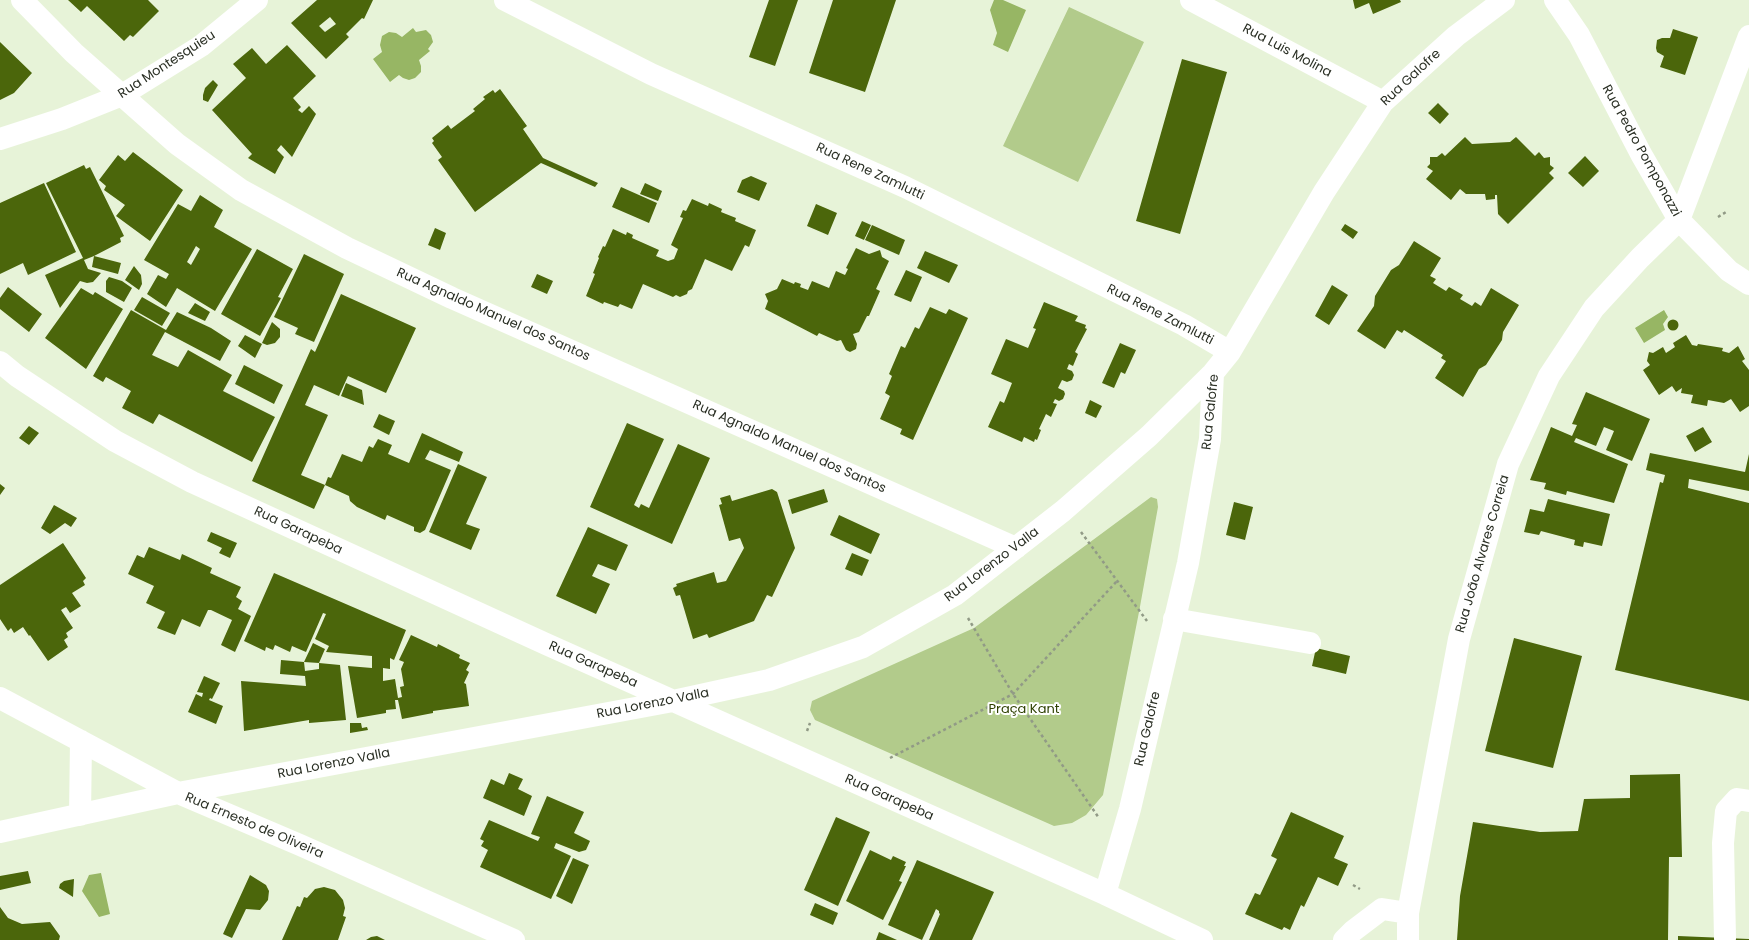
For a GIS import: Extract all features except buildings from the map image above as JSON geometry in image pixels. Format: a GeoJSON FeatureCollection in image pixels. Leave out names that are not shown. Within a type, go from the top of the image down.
{"type":"FeatureCollection","features":[{"type":"Feature","properties":{"kind":"street","name":"Rua Agnaldo Manuel dos Santos"},"geometry":{"type":"LineString","coordinates":[[22,0],[74,53],[177,144],[241,190],[347,248],[452,298],[1016,548]]}},
{"type":"Feature","properties":{"kind":"street","name":"Rua Montesquieu"},"geometry":{"type":"LineString","coordinates":[[0,139],[62,119],[122,95],[201,46],[257,0]]}},
{"type":"Feature","properties":{"kind":"street","name":"Rua Rene Zamlutti"},"geometry":{"type":"LineString","coordinates":[[505,0],[651,74],[905,187],[1184,326],[1230,352]]}},
{"type":"Feature","properties":{"kind":"street","name":"Rua Luis Molina"},"geometry":{"type":"LineString","coordinates":[[1191,0],[1383,102]]}},
{"type":"Feature","properties":{"kind":"street","name":"Rua Galofre"},"geometry":{"type":"LineString","coordinates":[[1105,894],[1130,809],[1188,563],[1210,438],[1213,372],[1230,352],[1324,192],[1383,102],[1456,36],[1504,0]]}},
{"type":"Feature","properties":{"kind":"street","name":"Rua Pedro Pomponazzi"},"geometry":{"type":"LineString","coordinates":[[1555,0],[1579,35],[1641,154],[1680,220],[1729,271],[1749,284]]}},
{"type":"Feature","properties":{"kind":"street"},"geometry":{"type":"LineString","coordinates":[[1680,220],[1749,36]]}},
{"type":"Feature","properties":{"kind":"street","name":"Rua João Alvares Correia"},"geometry":{"type":"LineString","coordinates":[[1408,940],[1408,913],[1459,639],[1508,464],[1549,376],[1594,308],[1640,258],[1680,220]]}},
{"type":"Feature","properties":{"kind":"street","name":"Rua Garapeba"},"geometry":{"type":"LineString","coordinates":[[0,362],[17,376],[115,441],[192,482],[673,701],[1105,894],[1202,940]]}},
{"type":"Feature","properties":{"kind":"street","name":"Rua Lorenzo Valla"},"geometry":{"type":"LineString","coordinates":[[0,832],[178,793],[673,701],[769,680],[863,647],[955,595],[1016,548],[1063,511],[1149,436],[1213,372]]}},
{"type":"Feature","properties":{"kind":"street"},"geometry":{"type":"LineString","coordinates":[[1174,619],[1310,643]]}},
{"type":"Feature","properties":{"kind":"street","name":"Rua Ernesto de Oliveira"},"geometry":{"type":"LineString","coordinates":[[0,698],[178,793],[307,848],[514,940]]}},
{"type":"Feature","properties":{"kind":"street"},"geometry":{"type":"LineString","coordinates":[[80,815],[81,741]]}},
{"type":"Feature","properties":{"kind":"street"},"geometry":{"type":"LineString","coordinates":[[1725,938],[1723,843],[1726,811],[1737,799],[1749,801]]}},
{"type":"Feature","properties":{"kind":"street"},"geometry":{"type":"LineString","coordinates":[[1344,940],[1353,931],[1382,909],[1408,913]]}},
{"type":"Feature","properties":{"kind":"path"},"geometry":{"type":"LineString","coordinates":[[1718,217],[1726,212]]}},
{"type":"Feature","properties":{"kind":"path"},"geometry":{"type":"LineString","coordinates":[[1077,527],[1167,647]]}},
{"type":"Feature","properties":{"kind":"path"},"geometry":{"type":"LineString","coordinates":[[890,758],[1014,694],[1117,581]]}},
{"type":"Feature","properties":{"kind":"path"},"geometry":{"type":"LineString","coordinates":[[966,614],[1014,694],[1096,815]]}},
{"type":"Feature","properties":{"kind":"path"},"geometry":{"type":"LineString","coordinates":[[807,731],[810,723]]}},
{"type":"Feature","properties":{"kind":"path"},"geometry":{"type":"LineString","coordinates":[[1353,885],[1360,889]]}},
{"type":"Feature","properties":{"kind":"green space"},"geometry":{"type":"Polygon","coordinates":[[[1069,7],[1144,42],[1078,182],[1003,146],[1069,7]]]}},
{"type":"Feature","properties":{"kind":"green space","name":"Praça Kant"},"geometry":{"type":"Polygon","coordinates":[[[1151,497],[1157,499],[1158,507],[1103,795],[1086,815],[1072,823],[1054,826],[815,720],[810,710],[812,701],[974,628],[1151,497]]]}},
{"type":"Feature","properties":{"kind":"shaded area"},"geometry":{"type":"Polygon","coordinates":[[[994,0],[1003,0],[1026,10],[1008,52],[993,45],[997,33],[990,10],[994,0]]]}},
{"type":"Feature","properties":{"kind":"shaded area"},"geometry":{"type":"Polygon","coordinates":[[[413,28],[416,32],[426,30],[431,35],[433,42],[428,49],[430,51],[419,60],[421,72],[415,78],[409,80],[399,75],[390,82],[373,59],[382,52],[380,45],[382,36],[389,32],[396,33],[402,37],[413,28]]]}},
{"type":"Feature","properties":{"kind":"shaded area"},"geometry":{"type":"Polygon","coordinates":[[[1664,310],[1668,317],[1663,324],[1665,330],[1644,343],[1635,328],[1664,310]]]}},
{"type":"Feature","properties":{"kind":"shaded area"},"geometry":{"type":"Polygon","coordinates":[[[101,873],[110,914],[99,917],[82,891],[89,875],[101,873]]]}}]}
